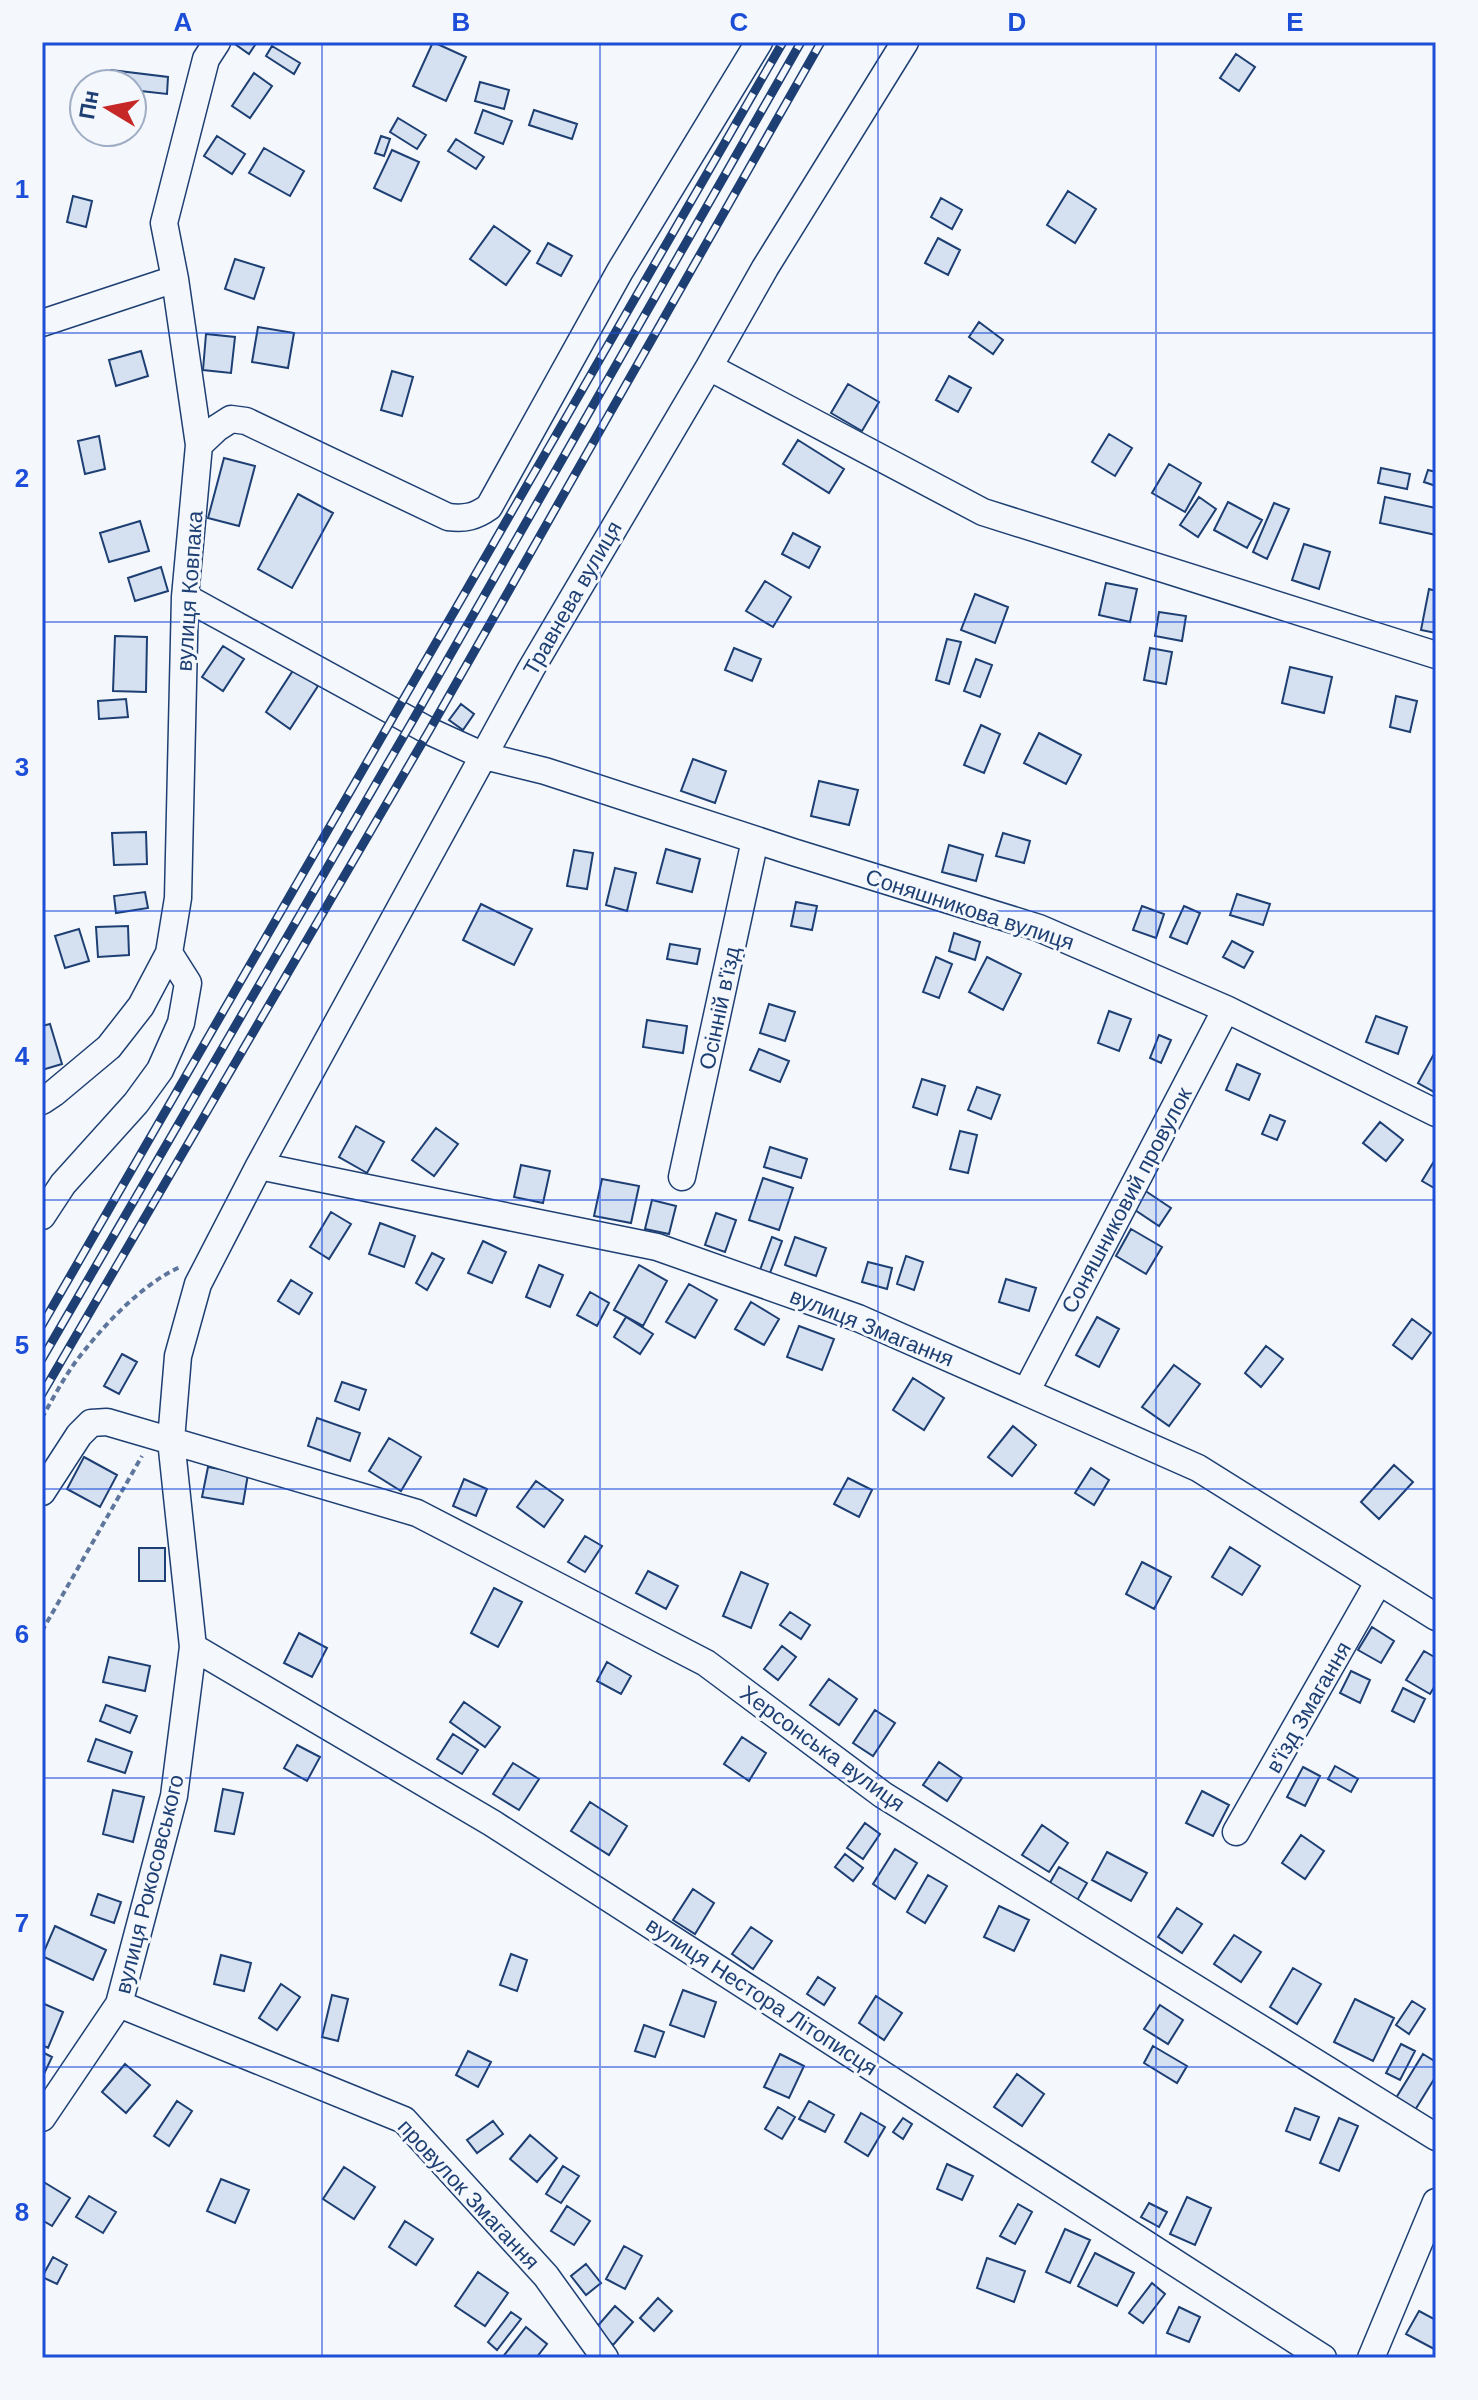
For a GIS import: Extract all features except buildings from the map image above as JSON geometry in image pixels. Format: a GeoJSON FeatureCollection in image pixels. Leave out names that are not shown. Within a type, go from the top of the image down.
{"type":"FeatureCollection","features":[{"type":"Feature","properties":{"kind":"street","name":"вулиця Ковпака"},"geometry":{"type":"LineString","coordinates":[[42,1101],[109,1047],[141,1006],[169,953],[178,898],[185,597],[199,445],[164,223],[206,59],[217,42]]}},
{"type":"Feature","properties":{"kind":"street"},"geometry":{"type":"LineString","coordinates":[[199,445],[231,419],[246,421],[448,517],[462,519],[477,515],[489,507],[620,271],[759,42]]}},
{"type":"Feature","properties":{"kind":"street","name":"Травнева вулиця"},"geometry":{"type":"LineString","coordinates":[[259,1166],[538,656],[765,268],[905,42]]}},
{"type":"Feature","properties":{"kind":"street"},"geometry":{"type":"LineString","coordinates":[[42,323],[175,279]]}},
{"type":"Feature","properties":{"kind":"street"},"geometry":{"type":"LineString","coordinates":[[709,367],[983,512],[1436,655]]}},
{"type":"Feature","properties":{"kind":"street","name":"Соняшникова вулиця"},"geometry":{"type":"LineString","coordinates":[[185,597],[429,731],[484,756],[545,771],[1039,928],[1226,1009],[1436,1113]]}},
{"type":"Feature","properties":{"kind":"street","name":"Осінній в'їзд"},"geometry":{"type":"LineString","coordinates":[[682,1177],[755,840]]}},
{"type":"Feature","properties":{"kind":"street"},"geometry":{"type":"LineString","coordinates":[[42,1216],[63,1184],[136,1103],[160,1070],[181,1023],[188,983],[169,953]]}},
{"type":"Feature","properties":{"kind":"street","name":"Соняшниковий провулок"},"geometry":{"type":"LineString","coordinates":[[1026,1392],[1226,1009]]}},
{"type":"Feature","properties":{"kind":"street","name":"вулиця Рокосовського"},"geometry":{"type":"LineString","coordinates":[[42,2118],[119,2004],[174,1796],[193,1647],[162,1437],[178,1356],[198,1284],[259,1166]]}},
{"type":"Feature","properties":{"kind":"street","name":"вулиця Змагання"},"geometry":{"type":"LineString","coordinates":[[259,1166],[657,1247],[858,1318],[1198,1468],[1436,1617]]}},
{"type":"Feature","properties":{"kind":"street","name":"Херсонська вулиця"},"geometry":{"type":"LineString","coordinates":[[42,1492],[79,1435],[91,1423],[107,1422],[417,1513],[706,1663],[883,1795],[1436,2137]]}},
{"type":"Feature","properties":{"kind":"street","name":"в'їзд Змагання"},"geometry":{"type":"LineString","coordinates":[[1236,1832],[1379,1581]]}},
{"type":"Feature","properties":{"kind":"street","name":"вулиця Нестора Літописця"},"geometry":{"type":"LineString","coordinates":[[193,1647],[492,1823],[1323,2358]]}},
{"type":"Feature","properties":{"kind":"street","name":"провулок Змагання"},"geometry":{"type":"LineString","coordinates":[[119,2004],[404,2120],[546,2276],[605,2358]]}},
{"type":"Feature","properties":{"kind":"street"},"geometry":{"type":"LineString","coordinates":[[1371,2358],[1436,2202]]}},
{"type":"Feature","properties":{"kind":"path"},"geometry":{"type":"LineString","coordinates":[[42,1418],[74,1365],[116,1316],[163,1275],[215,1251]]}},
{"type":"Feature","properties":{"kind":"path"},"geometry":{"type":"LineString","coordinates":[[42,1631],[162,1437]]}},
{"type":"Feature","properties":{"kind":"railway"},"geometry":{"type":"LineString","coordinates":[[42,1325],[783,42]]}},
{"type":"Feature","properties":{"kind":"railway"},"geometry":{"type":"LineString","coordinates":[[42,1359],[801,42]]}},
{"type":"Feature","properties":{"kind":"railway"},"geometry":{"type":"LineString","coordinates":[[42,1394],[429,731],[821,42]]}}]}
